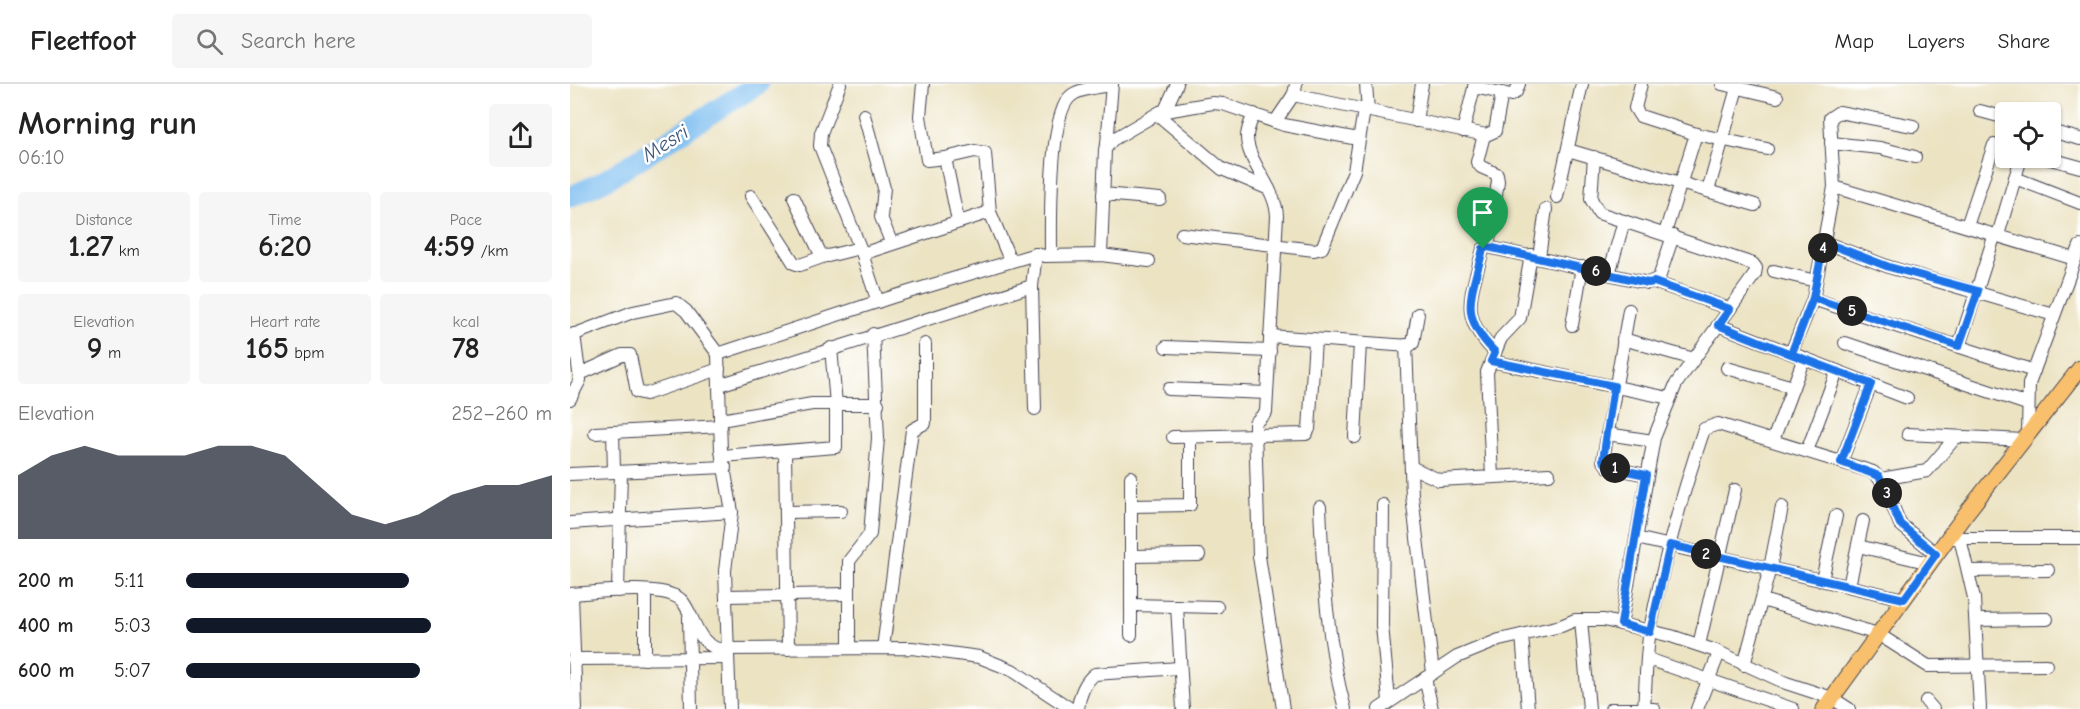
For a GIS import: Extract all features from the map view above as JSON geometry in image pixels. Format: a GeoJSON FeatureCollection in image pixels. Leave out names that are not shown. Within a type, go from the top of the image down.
{"type":"FeatureCollection","features":[{"type":"Feature","properties":{"kind":"main road"},"geometry":{"type":"LineString","coordinates":[[1838,706],[1878,634],[1933,558],[1954,538],[2026,437],[2080,368]]}},
{"type":"Feature","properties":{"kind":"street"},"geometry":{"type":"LineString","coordinates":[[840,84],[821,134],[820,146],[862,253],[878,302]]}},
{"type":"Feature","properties":{"kind":"street"},"geometry":{"type":"LineString","coordinates":[[923,84],[920,116],[927,159],[945,158],[975,151],[985,153],[990,212],[1010,260]]}},
{"type":"Feature","properties":{"kind":"street"},"geometry":{"type":"LineString","coordinates":[[1051,254],[1052,181],[1058,123],[1067,100],[1072,95],[1112,84],[1103,194],[1101,255]]}},
{"type":"Feature","properties":{"kind":"street"},"geometry":{"type":"LineString","coordinates":[[1161,112],[1177,84]]}},
{"type":"Feature","properties":{"kind":"street"},"geometry":{"type":"LineString","coordinates":[[1182,234],[1314,250],[1325,244],[1354,171],[1358,139],[1366,110],[1366,84]]}},
{"type":"Feature","properties":{"kind":"street"},"geometry":{"type":"LineString","coordinates":[[1416,121],[1422,84]]}},
{"type":"Feature","properties":{"kind":"street"},"geometry":{"type":"LineString","coordinates":[[1463,131],[1474,86],[1514,94],[1519,84]]}},
{"type":"Feature","properties":{"kind":"street"},"geometry":{"type":"LineString","coordinates":[[1557,197],[1582,84]]}},
{"type":"Feature","properties":{"kind":"street"},"geometry":{"type":"LineString","coordinates":[[1641,84],[1635,108],[1637,114],[1696,134],[1767,149]]}},
{"type":"Feature","properties":{"kind":"street"},"geometry":{"type":"LineString","coordinates":[[1722,84],[1777,97]]}},
{"type":"Feature","properties":{"kind":"street"},"geometry":{"type":"LineString","coordinates":[[1708,191],[1737,88]]}},
{"type":"Feature","properties":{"kind":"street"},"geometry":{"type":"LineString","coordinates":[[1275,122],[1295,90],[1366,110],[1490,135],[1495,131],[1502,93]]}},
{"type":"Feature","properties":{"kind":"street"},"geometry":{"type":"LineString","coordinates":[[1107,144],[1161,112],[1218,103],[1275,122],[1358,139]]}},
{"type":"Feature","properties":{"kind":"street"},"geometry":{"type":"LineString","coordinates":[[1980,111],[1995,115]]}},
{"type":"Feature","properties":{"kind":"street"},"geometry":{"type":"LineString","coordinates":[[1161,112],[1222,169],[1269,189]]}},
{"type":"Feature","properties":{"kind":"street"},"geometry":{"type":"LineString","coordinates":[[1791,354],[1813,298],[1834,187],[1829,120],[1835,113],[1863,115],[1913,126]]}},
{"type":"Feature","properties":{"kind":"street"},"geometry":{"type":"LineString","coordinates":[[1254,114],[1247,132],[1248,144],[1277,208],[1266,412],[1255,423],[1255,436],[1259,556],[1271,616],[1283,709]]}},
{"type":"Feature","properties":{"kind":"street"},"geometry":{"type":"LineString","coordinates":[[864,115],[884,188],[881,217],[891,242]]}},
{"type":"Feature","properties":{"kind":"street"},"geometry":{"type":"LineString","coordinates":[[1654,282],[1659,278],[1681,183],[1696,134]]}},
{"type":"Feature","properties":{"kind":"street"},"geometry":{"type":"LineString","coordinates":[[2061,134],[2080,139]]}},
{"type":"Feature","properties":{"kind":"street"},"geometry":{"type":"LineString","coordinates":[[1484,135],[1478,162],[1498,176],[1488,247]]}},
{"type":"Feature","properties":{"kind":"street"},"geometry":{"type":"LineString","coordinates":[[1831,143],[1880,148],[1915,158]]}},
{"type":"Feature","properties":{"kind":"street"},"geometry":{"type":"LineString","coordinates":[[1967,226],[1994,145]]}},
{"type":"Feature","properties":{"kind":"street"},"geometry":{"type":"LineString","coordinates":[[1568,150],[1755,205]]}},
{"type":"Feature","properties":{"kind":"street"},"geometry":{"type":"LineString","coordinates":[[1593,157],[1592,204],[1599,213],[1755,266],[1755,274],[1669,398],[1653,441],[1621,624]]}},
{"type":"Feature","properties":{"kind":"street"},"geometry":{"type":"LineString","coordinates":[[945,158],[958,221]]}},
{"type":"Feature","properties":{"kind":"street"},"geometry":{"type":"LineString","coordinates":[[2061,162],[2080,167]]}},
{"type":"Feature","properties":{"kind":"street"},"geometry":{"type":"LineString","coordinates":[[1959,346],[2018,168]]}},
{"type":"Feature","properties":{"kind":"street"},"geometry":{"type":"LineString","coordinates":[[2015,178],[2080,203]]}},
{"type":"Feature","properties":{"kind":"street"},"geometry":{"type":"LineString","coordinates":[[1834,187],[2075,260]]}},
{"type":"Feature","properties":{"kind":"street"},"geometry":{"type":"LineString","coordinates":[[1103,194],[1160,199]]}},
{"type":"Feature","properties":{"kind":"street"},"geometry":{"type":"LineString","coordinates":[[751,196],[794,263],[800,266],[825,256],[862,253],[990,212]]}},
{"type":"Feature","properties":{"kind":"street"},"geometry":{"type":"LineString","coordinates":[[794,198],[818,252],[825,256]]}},
{"type":"Feature","properties":{"kind":"street"},"geometry":{"type":"LineString","coordinates":[[1492,477],[1486,382],[1493,356],[1503,335],[1520,318],[1546,209]]}},
{"type":"Feature","properties":{"kind":"street"},"geometry":{"type":"LineString","coordinates":[[1609,274],[1624,221]]}},
{"type":"Feature","properties":{"kind":"street"},"geometry":{"type":"LineString","coordinates":[[1824,242],[1889,267],[1978,291],[2054,315]]}},
{"type":"Feature","properties":{"kind":"street"},"geometry":{"type":"LineString","coordinates":[[1908,434],[2026,437],[2027,391],[2080,246]]}},
{"type":"Feature","properties":{"kind":"street"},"geometry":{"type":"LineString","coordinates":[[1669,398],[1493,356],[1474,328],[1470,309],[1483,249],[1488,247],[1535,256],[1654,282],[1730,309]]}},
{"type":"Feature","properties":{"kind":"street"},"geometry":{"type":"LineString","coordinates":[[1035,409],[1032,286],[1036,254]]}},
{"type":"Feature","properties":{"kind":"street"},"geometry":{"type":"LineString","coordinates":[[718,354],[1010,260],[1036,254],[1045,256],[1051,254],[1101,255],[1149,261]]}},
{"type":"Feature","properties":{"kind":"street"},"geometry":{"type":"LineString","coordinates":[[1572,325],[1582,267]]}},
{"type":"Feature","properties":{"kind":"street"},"geometry":{"type":"LineString","coordinates":[[1774,271],[1816,281]]}},
{"type":"Feature","properties":{"kind":"street"},"geometry":{"type":"LineString","coordinates":[[719,385],[873,334],[1032,286]]}},
{"type":"Feature","properties":{"kind":"street"},"geometry":{"type":"LineString","coordinates":[[1813,298],[2034,371]]}},
{"type":"Feature","properties":{"kind":"street"},"geometry":{"type":"LineString","coordinates":[[570,399],[577,389],[580,374],[572,335],[633,312],[676,303],[686,311],[718,354],[723,462],[732,512],[725,571],[730,709]]}},
{"type":"Feature","properties":{"kind":"street"},"geometry":{"type":"LineString","coordinates":[[1629,310],[1603,460],[1605,465],[1646,475]]}},
{"type":"Feature","properties":{"kind":"street"},"geometry":{"type":"LineString","coordinates":[[1270,336],[1406,345],[1413,343],[1418,314]]}},
{"type":"Feature","properties":{"kind":"street"},"geometry":{"type":"LineString","coordinates":[[1718,325],[1907,398]]}},
{"type":"Feature","properties":{"kind":"street"},"geometry":{"type":"LineString","coordinates":[[849,648],[849,561],[870,534],[878,438],[873,334]]}},
{"type":"Feature","properties":{"kind":"street"},"geometry":{"type":"LineString","coordinates":[[1623,339],[1694,359]]}},
{"type":"Feature","properties":{"kind":"street"},"geometry":{"type":"LineString","coordinates":[[1173,437],[1303,436],[1309,432],[1315,340]]}},
{"type":"Feature","properties":{"kind":"street"},"geometry":{"type":"LineString","coordinates":[[1355,437],[1360,343]]}},
{"type":"Feature","properties":{"kind":"street"},"geometry":{"type":"LineString","coordinates":[[1845,343],[2027,404]]}},
{"type":"Feature","properties":{"kind":"street"},"geometry":{"type":"LineString","coordinates":[[883,648],[912,430],[925,423],[925,344]]}},
{"type":"Feature","properties":{"kind":"street"},"geometry":{"type":"LineString","coordinates":[[1406,345],[1411,467],[1432,709]]}},
{"type":"Feature","properties":{"kind":"street"},"geometry":{"type":"LineString","coordinates":[[1166,347],[1270,351]]}},
{"type":"Feature","properties":{"kind":"street"},"geometry":{"type":"LineString","coordinates":[[570,474],[723,462],[836,447],[836,404],[831,348]]}},
{"type":"Feature","properties":{"kind":"street"},"geometry":{"type":"LineString","coordinates":[[580,374],[621,355],[630,355],[637,392],[645,394],[719,369]]}},
{"type":"Feature","properties":{"kind":"street"},"geometry":{"type":"LineString","coordinates":[[1773,440],[1804,358]]}},
{"type":"Feature","properties":{"kind":"street"},"geometry":{"type":"LineString","coordinates":[[1727,368],[1793,387]]}},
{"type":"Feature","properties":{"kind":"street"},"geometry":{"type":"LineString","coordinates":[[1807,451],[1837,371]]}},
{"type":"Feature","properties":{"kind":"street"},"geometry":{"type":"LineString","coordinates":[[1841,462],[1871,384]]}},
{"type":"Feature","properties":{"kind":"street"},"geometry":{"type":"LineString","coordinates":[[1169,389],[1267,393]]}},
{"type":"Feature","properties":{"kind":"street"},"geometry":{"type":"LineString","coordinates":[[595,434],[721,423],[797,406],[878,404]]}},
{"type":"Feature","properties":{"kind":"street"},"geometry":{"type":"LineString","coordinates":[[1611,709],[1649,708],[1650,632],[1682,494],[1704,429],[1718,424],[1873,472],[1881,479],[1900,524],[1933,558]]}},
{"type":"Feature","properties":{"kind":"street"},"geometry":{"type":"LineString","coordinates":[[613,432],[621,518],[618,591]]}},
{"type":"Feature","properties":{"kind":"street"},"geometry":{"type":"LineString","coordinates":[[1607,434],[1653,441]]}},
{"type":"Feature","properties":{"kind":"street"},"geometry":{"type":"LineString","coordinates":[[1131,506],[1190,505],[1190,437]]}},
{"type":"Feature","properties":{"kind":"street"},"geometry":{"type":"LineString","coordinates":[[1881,479],[1927,471],[1956,437]]}},
{"type":"Feature","properties":{"kind":"street"},"geometry":{"type":"LineString","coordinates":[[785,452],[788,649]]}},
{"type":"Feature","properties":{"kind":"street"},"geometry":{"type":"LineString","coordinates":[[1411,467],[1439,480],[1549,474]]}},
{"type":"Feature","properties":{"kind":"street"},"geometry":{"type":"LineString","coordinates":[[1131,477],[1131,635]]}},
{"type":"Feature","properties":{"kind":"street"},"geometry":{"type":"LineString","coordinates":[[1699,645],[1735,490]]}},
{"type":"Feature","properties":{"kind":"street"},"geometry":{"type":"LineString","coordinates":[[1383,505],[1384,705]]}},
{"type":"Feature","properties":{"kind":"street"},"geometry":{"type":"LineString","coordinates":[[1320,507],[1322,559],[1332,646],[1345,709]]}},
{"type":"Feature","properties":{"kind":"street"},"geometry":{"type":"LineString","coordinates":[[1744,665],[1770,568],[1782,507]]}},
{"type":"Feature","properties":{"kind":"street"},"geometry":{"type":"LineString","coordinates":[[786,512],[841,511]]}},
{"type":"Feature","properties":{"kind":"street"},"geometry":{"type":"LineString","coordinates":[[570,523],[732,512]]}},
{"type":"Feature","properties":{"kind":"street"},"geometry":{"type":"LineString","coordinates":[[1822,580],[1836,516]]}},
{"type":"Feature","properties":{"kind":"street"},"geometry":{"type":"LineString","coordinates":[[1849,586],[1863,521]]}},
{"type":"Feature","properties":{"kind":"street"},"geometry":{"type":"LineString","coordinates":[[1636,538],[1904,599]]}},
{"type":"Feature","properties":{"kind":"street"},"geometry":{"type":"LineString","coordinates":[[1980,709],[1976,620],[1969,571],[1954,538],[2080,538]]}},
{"type":"Feature","properties":{"kind":"street"},"geometry":{"type":"LineString","coordinates":[[1858,546],[1933,558]]}},
{"type":"Feature","properties":{"kind":"street"},"geometry":{"type":"LineString","coordinates":[[1131,556],[1200,555]]}},
{"type":"Feature","properties":{"kind":"street"},"geometry":{"type":"LineString","coordinates":[[1969,571],[2048,570]]}},
{"type":"Feature","properties":{"kind":"street"},"geometry":{"type":"LineString","coordinates":[[576,709],[571,644],[571,594],[618,591],[675,594],[703,640],[729,653]]}},
{"type":"Feature","properties":{"kind":"street"},"geometry":{"type":"LineString","coordinates":[[645,592],[645,659]]}},
{"type":"Feature","properties":{"kind":"street"},"geometry":{"type":"LineString","coordinates":[[726,596],[849,594]]}},
{"type":"Feature","properties":{"kind":"street"},"geometry":{"type":"LineString","coordinates":[[1762,600],[1878,634],[1928,666],[2046,665]]}},
{"type":"Feature","properties":{"kind":"street"},"geometry":{"type":"LineString","coordinates":[[1131,605],[1217,607]]}},
{"type":"Feature","properties":{"kind":"street"},"geometry":{"type":"LineString","coordinates":[[1177,606],[1183,709]]}},
{"type":"Feature","properties":{"kind":"street"},"geometry":{"type":"LineString","coordinates":[[689,614],[691,709]]}},
{"type":"Feature","properties":{"kind":"street"},"geometry":{"type":"LineString","coordinates":[[1976,620],[2047,619]]}},
{"type":"Feature","properties":{"kind":"street"},"geometry":{"type":"LineString","coordinates":[[1384,705],[1457,657],[1499,640],[1581,620],[1621,624],[1699,645],[1838,706]]}},
{"type":"Feature","properties":{"kind":"street"},"geometry":{"type":"LineString","coordinates":[[1581,620],[1590,709]]}},
{"type":"Feature","properties":{"kind":"street"},"geometry":{"type":"LineString","coordinates":[[1522,635],[1528,709],[1524,709]]}},
{"type":"Feature","properties":{"kind":"street"},"geometry":{"type":"LineString","coordinates":[[573,659],[690,658],[788,649],[912,648],[994,661],[1071,709]]}},
{"type":"Feature","properties":{"kind":"street"},"geometry":{"type":"LineString","coordinates":[[1697,709],[1719,653]]}},
{"type":"Feature","properties":{"kind":"street"},"geometry":{"type":"LineString","coordinates":[[1648,659],[1793,709]]}},
{"type":"Feature","properties":{"kind":"street"},"geometry":{"type":"LineString","coordinates":[[1078,709],[1089,678],[1095,674],[1179,668]]}},
{"type":"Feature","properties":{"kind":"waterway","name":"Mesri"},"geometry":{"type":"LineString","coordinates":[[570,197],[604,181],[758,84]]}},
{"type":"Feature","properties":{"kind":"route"},"geometry":{"type":"LineString","coordinates":[[1483,249],[1470,309],[1474,328],[1495,352],[1491,361],[1614,386],[1603,460],[1608,467],[1646,475],[1621,624],[1650,632],[1670,545],[1904,599],[1936,554],[1900,524],[1879,476],[1841,462],[1871,384],[1791,354],[1813,298],[1824,242],[1889,267],[1978,291],[1959,346],[1813,298],[1794,348],[1791,354],[1718,325],[1730,309],[1654,282],[1648,283],[1531,255],[1488,247],[1483,249]]}}]}
